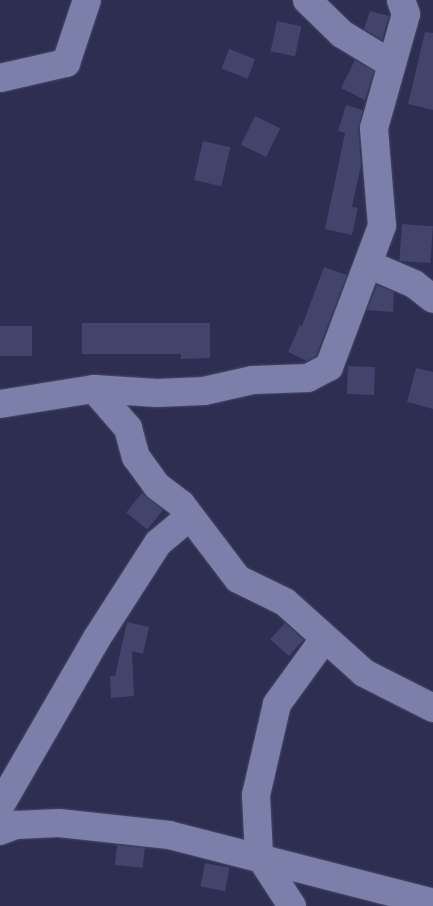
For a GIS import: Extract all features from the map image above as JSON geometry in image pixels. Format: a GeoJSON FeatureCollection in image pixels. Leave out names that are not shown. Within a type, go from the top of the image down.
{"type":"FeatureCollection","features":[{"type":"Feature","properties":{"kind":"street"},"geometry":{"type":"LineString","coordinates":[[0,78],[66,63],[87,0]]}},
{"type":"Feature","properties":{"kind":"street"},"geometry":{"type":"LineString","coordinates":[[307,0],[342,34],[390,63]]}},
{"type":"Feature","properties":{"kind":"street"},"geometry":{"type":"LineString","coordinates":[[0,404],[94,389],[157,394],[204,391],[253,380],[308,378],[329,367],[382,226],[374,128],[390,63],[406,14],[401,0]]}},
{"type":"Feature","properties":{"kind":"street"},"geometry":{"type":"LineString","coordinates":[[368,264],[414,284],[433,299]]}},
{"type":"Feature","properties":{"kind":"street"},"geometry":{"type":"LineString","coordinates":[[94,389],[128,428],[136,457],[157,486],[181,504],[188,518],[238,579],[285,602],[364,673],[433,708]]}},
{"type":"Feature","properties":{"kind":"street"},"geometry":{"type":"LineString","coordinates":[[0,806],[97,638],[158,543],[188,518]]}},
{"type":"Feature","properties":{"kind":"street"},"geometry":{"type":"LineString","coordinates":[[292,906],[259,855],[256,795],[277,704],[324,638]]}},
{"type":"Feature","properties":{"kind":"street"},"geometry":{"type":"LineString","coordinates":[[0,831],[16,825],[59,823],[169,835],[259,855],[433,903]]}},
{"type":"Feature","properties":{"kind":"building"},"geometry":{"type":"Polygon","coordinates":[[[370,11],[389,16],[382,40],[364,29],[370,11]]]}},
{"type":"Feature","properties":{"kind":"building"},"geometry":{"type":"Polygon","coordinates":[[[277,21],[301,26],[295,57],[271,51],[277,21]]]}},
{"type":"Feature","properties":{"kind":"building"},"geometry":{"type":"Polygon","coordinates":[[[425,32],[433,33],[433,110],[408,104],[425,32]]]}},
{"type":"Feature","properties":{"kind":"building"},"geometry":{"type":"Polygon","coordinates":[[[229,49],[255,59],[248,79],[221,69],[229,49]]]}},
{"type":"Feature","properties":{"kind":"building"},"geometry":{"type":"Polygon","coordinates":[[[355,60],[374,71],[365,100],[341,88],[355,60]]]}},
{"type":"Feature","properties":{"kind":"building"},"geometry":{"type":"Polygon","coordinates":[[[346,105],[363,110],[358,129],[361,165],[352,207],[358,208],[352,235],[325,229],[345,133],[338,131],[346,105]]]}},
{"type":"Feature","properties":{"kind":"building"},"geometry":{"type":"Polygon","coordinates":[[[255,116],[280,128],[266,157],[241,145],[255,116]]]}},
{"type":"Feature","properties":{"kind":"building"},"geometry":{"type":"Polygon","coordinates":[[[203,141],[230,147],[221,186],[194,180],[203,141]]]}},
{"type":"Feature","properties":{"kind":"building"},"geometry":{"type":"Polygon","coordinates":[[[402,224],[433,226],[430,263],[399,261],[402,224]]]}},
{"type":"Feature","properties":{"kind":"building"},"geometry":{"type":"Polygon","coordinates":[[[324,267],[347,275],[316,356],[307,361],[288,352],[300,325],[302,326],[324,267]]]}},
{"type":"Feature","properties":{"kind":"building"},"geometry":{"type":"Polygon","coordinates":[[[377,285],[394,292],[393,312],[367,310],[377,285]]]}},
{"type":"Feature","properties":{"kind":"building"},"geometry":{"type":"Polygon","coordinates":[[[82,323],[210,323],[210,358],[181,359],[181,354],[82,354],[82,323]]]}},
{"type":"Feature","properties":{"kind":"building"},"geometry":{"type":"Polygon","coordinates":[[[0,326],[32,326],[32,356],[0,356],[0,326]]]}},
{"type":"Feature","properties":{"kind":"building"},"geometry":{"type":"Polygon","coordinates":[[[348,366],[375,367],[374,395],[347,394],[348,366]]]}},
{"type":"Feature","properties":{"kind":"building"},"geometry":{"type":"Polygon","coordinates":[[[416,368],[433,372],[433,409],[407,402],[416,368]]]}},
{"type":"Feature","properties":{"kind":"building"},"geometry":{"type":"Polygon","coordinates":[[[142,493],[163,510],[147,529],[126,512],[142,493]]]}},
{"type":"Feature","properties":{"kind":"building"},"geometry":{"type":"Polygon","coordinates":[[[127,622],[149,627],[143,654],[132,651],[134,696],[111,698],[110,676],[115,676],[127,622]]]}},
{"type":"Feature","properties":{"kind":"building"},"geometry":{"type":"Polygon","coordinates":[[[285,623],[304,640],[289,656],[270,639],[285,623]]]}},
{"type":"Feature","properties":{"kind":"building"},"geometry":{"type":"Polygon","coordinates":[[[117,845],[145,848],[143,868],[115,865],[117,845]]]}},
{"type":"Feature","properties":{"kind":"building"},"geometry":{"type":"Polygon","coordinates":[[[205,863],[230,868],[225,891],[200,887],[205,863]]]}}]}
